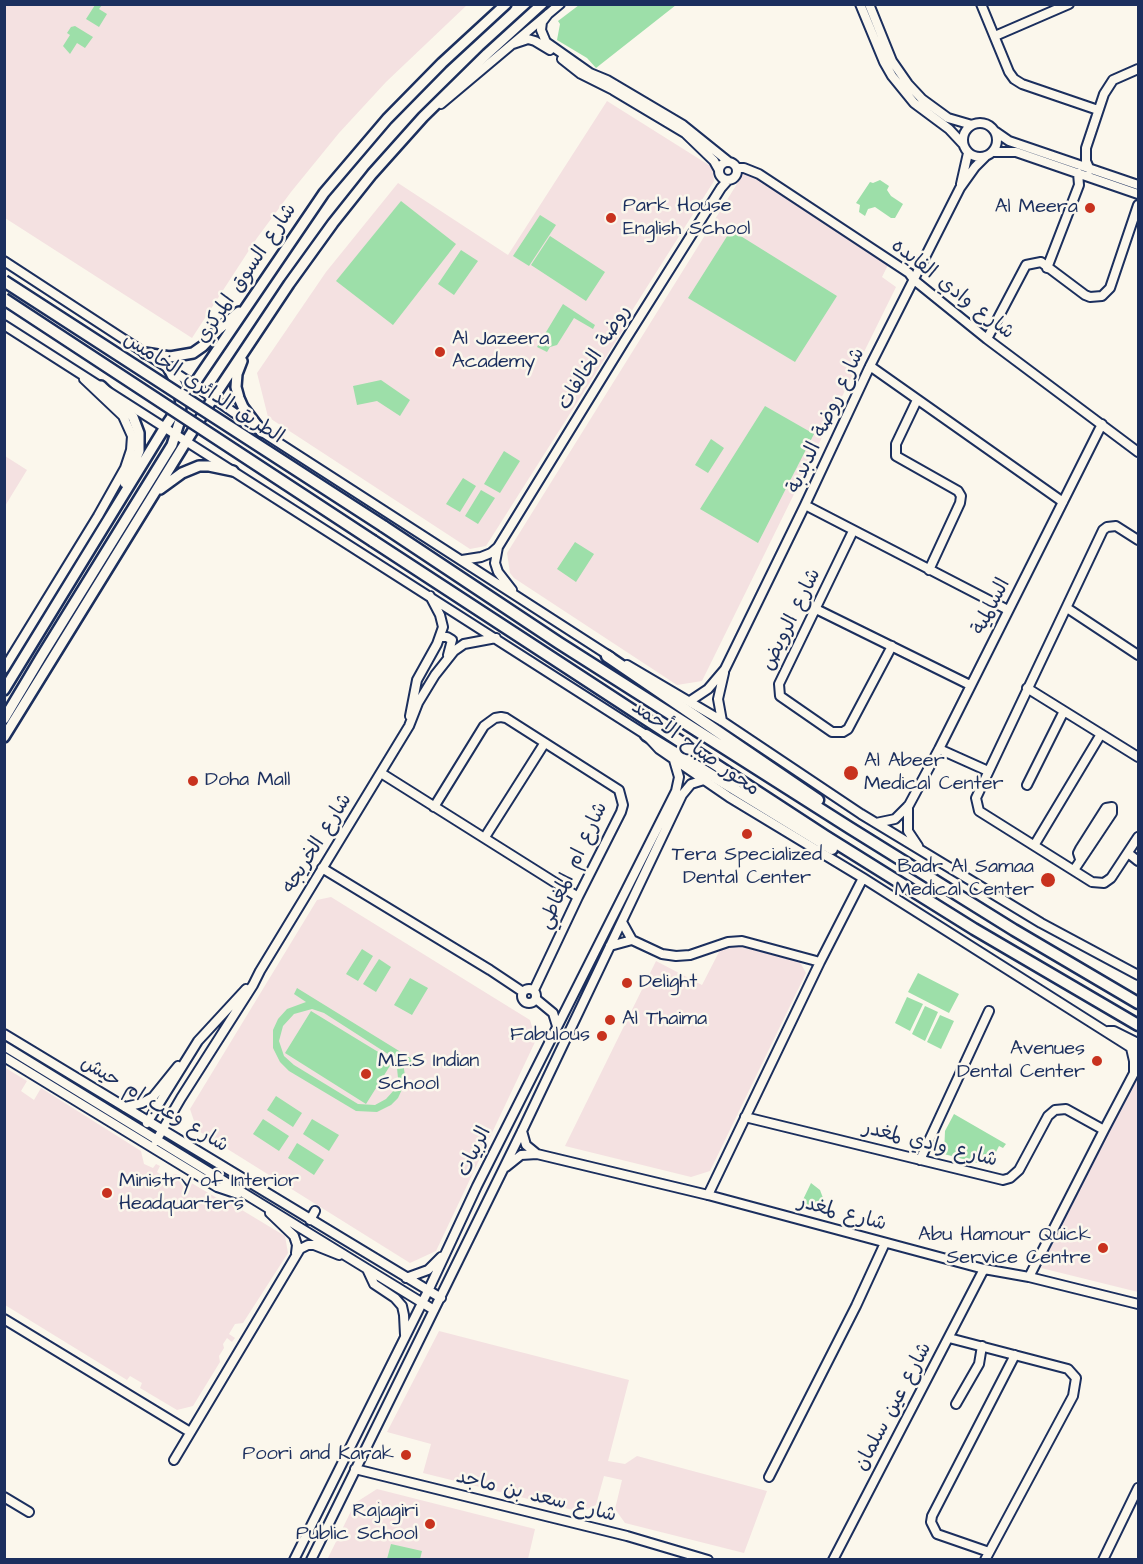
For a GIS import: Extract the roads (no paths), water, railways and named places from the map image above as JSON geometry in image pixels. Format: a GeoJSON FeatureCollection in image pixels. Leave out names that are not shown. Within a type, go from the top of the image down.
{"type":"FeatureCollection","features":[{"type":"Feature","properties":{"kind":"highway","name":"الطريق الدائري الخامس"},"geometry":{"type":"LineString","coordinates":[[4,281],[383,526]]}},
{"type":"Feature","properties":{"kind":"highway","name":"الطريق الدائري الخامس"},"geometry":{"type":"LineString","coordinates":[[4,299],[373,541]]}},
{"type":"Feature","properties":{"kind":"highway","name":"محور صباح الأحمد"},"geometry":{"type":"LineString","coordinates":[[383,526],[559,643],[850,828],[1014,930],[1138,1003]]}},
{"type":"Feature","properties":{"kind":"highway","name":"محور صباح الأحمد"},"geometry":{"type":"LineString","coordinates":[[373,541],[882,872],[1138,1025]]}},
{"type":"Feature","properties":{"kind":"highway"},"geometry":{"type":"LineString","coordinates":[[608,656],[787,777],[832,810],[850,828]]}},
{"type":"Feature","properties":{"kind":"highway"},"geometry":{"type":"LineString","coordinates":[[646,735],[855,863],[882,872]]}},
{"type":"Feature","properties":{"kind":"main road","name":"شارع السوق المركزي"},"geometry":{"type":"LineString","coordinates":[[4,690],[165,427],[324,193],[387,119],[442,63],[506,4]]}},
{"type":"Feature","properties":{"kind":"main road","name":"شارع السوق المركزي"},"geometry":{"type":"LineString","coordinates":[[4,737],[213,398],[333,223],[372,174],[423,117],[542,4]]}},
{"type":"Feature","properties":{"kind":"main road"},"geometry":{"type":"LineString","coordinates":[[145,353],[171,357],[192,352],[203,346],[248,305]]}},
{"type":"Feature","properties":{"kind":"main road"},"geometry":{"type":"LineString","coordinates":[[247,347],[237,374],[236,387],[243,407],[262,432]]}},
{"type":"Feature","properties":{"kind":"main road"},"geometry":{"type":"LineString","coordinates":[[4,719],[172,445],[180,420],[181,403],[178,387],[170,369]]}},
{"type":"Feature","properties":{"kind":"main road"},"geometry":{"type":"LineString","coordinates":[[101,386],[133,417],[140,440],[138,452],[115,507]]}},
{"type":"Feature","properties":{"kind":"main road"},"geometry":{"type":"LineString","coordinates":[[156,493],[182,472],[194,467],[209,466],[233,471]]}},
{"type":"Feature","properties":{"kind":"street","name":"شارع السوق المركزي"},"geometry":{"type":"LineString","coordinates":[[423,117],[455,94],[561,4]]}},
{"type":"Feature","properties":{"kind":"street"},"geometry":{"type":"LineString","coordinates":[[860,4],[892,76],[915,103],[949,129],[968,153],[974,157],[985,157],[993,152],[998,142],[996,132]]}},
{"type":"Feature","properties":{"kind":"street"},"geometry":{"type":"LineString","coordinates":[[869,4],[892,61],[908,84],[922,99],[948,118],[972,125]]}},
{"type":"Feature","properties":{"kind":"street"},"geometry":{"type":"LineString","coordinates":[[873,15],[878,4]]}},
{"type":"Feature","properties":{"kind":"street"},"geometry":{"type":"LineString","coordinates":[[981,4],[1014,79],[1022,84],[1098,110]]}},
{"type":"Feature","properties":{"kind":"street"},"geometry":{"type":"LineString","coordinates":[[994,36],[1069,4]]}},
{"type":"Feature","properties":{"kind":"street"},"geometry":{"type":"LineString","coordinates":[[548,14],[542,22],[541,30],[546,42],[590,73],[607,80],[683,125],[729,162]]}},
{"type":"Feature","properties":{"kind":"street"},"geometry":{"type":"LineString","coordinates":[[513,44],[528,39],[542,45],[581,74],[613,90],[685,134],[714,161],[723,176]]}},
{"type":"Feature","properties":{"kind":"street"},"geometry":{"type":"LineString","coordinates":[[1090,170],[1085,157],[1086,148],[1104,94],[1113,80],[1138,69]]}},
{"type":"Feature","properties":{"kind":"street"},"geometry":{"type":"LineString","coordinates":[[963,144],[964,133],[972,125],[987,124],[1009,141],[1138,185]]}},
{"type":"Feature","properties":{"kind":"street"},"geometry":{"type":"LineString","coordinates":[[1068,162],[1077,158],[1086,148]]}},
{"type":"Feature","properties":{"kind":"street"},"geometry":{"type":"LineString","coordinates":[[993,152],[1016,152],[1138,194]]}},
{"type":"Feature","properties":{"kind":"street","name":"شارع روضة الدبدبة"},"geometry":{"type":"LineString","coordinates":[[960,188],[968,153]]}},
{"type":"Feature","properties":{"kind":"street","name":"شارع روضة الدبدبة"},"geometry":{"type":"LineString","coordinates":[[690,701],[708,689],[724,669],[870,366],[960,188],[985,157]]}},
{"type":"Feature","properties":{"kind":"street"},"geometry":{"type":"LineString","coordinates":[[723,176],[723,163],[729,162]]}},
{"type":"Feature","properties":{"kind":"street","name":"شارع وادي الفايده"},"geometry":{"type":"LineString","coordinates":[[729,162],[737,168],[744,168],[759,174],[909,273],[914,280],[987,339],[1138,452]]}},
{"type":"Feature","properties":{"kind":"street"},"geometry":{"type":"LineString","coordinates":[[723,176],[736,176],[737,168]]}},
{"type":"Feature","properties":{"kind":"street"},"geometry":{"type":"LineString","coordinates":[[1047,268],[1079,185],[1078,173]]}},
{"type":"Feature","properties":{"kind":"street","name":"روضة الخالفات"},"geometry":{"type":"LineString","coordinates":[[498,547],[721,188],[723,176]]}},
{"type":"Feature","properties":{"kind":"street"},"geometry":{"type":"LineString","coordinates":[[987,339],[1026,265],[1041,262],[1085,295],[1102,296],[1110,288],[1138,205]]}},
{"type":"Feature","properties":{"kind":"street","name":"الطريق الدائري الخامس"},"geometry":{"type":"LineString","coordinates":[[4,261],[262,432]]}},
{"type":"Feature","properties":{"kind":"street"},"geometry":{"type":"LineString","coordinates":[[4,325],[233,471]]}},
{"type":"Feature","properties":{"kind":"street"},"geometry":{"type":"LineString","coordinates":[[870,366],[1063,502]]}},
{"type":"Feature","properties":{"kind":"street"},"geometry":{"type":"LineString","coordinates":[[4,669],[98,516],[125,468],[131,450],[132,436],[123,416],[72,368]]}},
{"type":"Feature","properties":{"kind":"street"},"geometry":{"type":"LineString","coordinates":[[918,400],[896,444],[896,456],[958,491],[961,496],[960,503],[929,570]]}},
{"type":"Feature","properties":{"kind":"street","name":"السالمية"},"geometry":{"type":"LineString","coordinates":[[876,823],[895,819],[909,805],[1101,424]]}},
{"type":"Feature","properties":{"kind":"street","name":"محور صباح الأحمد"},"geometry":{"type":"LineString","coordinates":[[262,432],[608,656],[630,666],[722,721],[876,823],[1041,922],[1138,975]]}},
{"type":"Feature","properties":{"kind":"street","name":"محور صباح الأحمد"},"geometry":{"type":"LineString","coordinates":[[233,471],[646,735],[653,744],[704,780],[1138,1052]]}},
{"type":"Feature","properties":{"kind":"street"},"geometry":{"type":"LineString","coordinates":[[805,505],[1008,610]]}},
{"type":"Feature","properties":{"kind":"street"},"geometry":{"type":"LineString","coordinates":[[1138,540],[1116,526],[1103,530],[977,794],[979,811],[1035,844],[1092,882],[1104,883],[1111,878],[1138,837]]}},
{"type":"Feature","properties":{"kind":"street","name":"شارع الرويض"},"geometry":{"type":"LineString","coordinates":[[853,531],[779,684],[780,696],[784,701],[832,732],[843,732],[848,729],[892,646]]}},
{"type":"Feature","properties":{"kind":"street"},"geometry":{"type":"LineString","coordinates":[[462,560],[481,557],[498,547]]}},
{"type":"Feature","properties":{"kind":"street"},"geometry":{"type":"LineString","coordinates":[[498,547],[495,563],[498,572],[517,596]]}},
{"type":"Feature","properties":{"kind":"street"},"geometry":{"type":"LineString","coordinates":[[430,596],[443,625],[440,637],[452,640],[447,660]]}},
{"type":"Feature","properties":{"kind":"street"},"geometry":{"type":"LineString","coordinates":[[1067,608],[1138,655]]}},
{"type":"Feature","properties":{"kind":"street"},"geometry":{"type":"LineString","coordinates":[[816,609],[970,685]]}},
{"type":"Feature","properties":{"kind":"street","name":"شارع الخريجه"},"geometry":{"type":"LineString","coordinates":[[404,734],[417,680],[440,637]]}},
{"type":"Feature","properties":{"kind":"street","name":"شارع الخريجه"},"geometry":{"type":"LineString","coordinates":[[156,1141],[187,1088],[254,985],[260,971],[322,868],[410,726],[423,692],[447,660],[466,642],[496,638]]}},
{"type":"Feature","properties":{"kind":"street","name":"شارع روضة الدبدبة"},"geometry":{"type":"LineString","coordinates":[[722,721],[718,699],[724,669]]}},
{"type":"Feature","properties":{"kind":"street"},"geometry":{"type":"LineString","coordinates":[[1027,688],[1138,757]]}},
{"type":"Feature","properties":{"kind":"street"},"geometry":{"type":"LineString","coordinates":[[1027,785],[1064,711]]}},
{"type":"Feature","properties":{"kind":"street","name":"شارع ام المغاطي"},"geometry":{"type":"LineString","coordinates":[[434,807],[484,726],[495,718],[506,718],[544,744],[613,784],[619,790],[623,805],[621,812],[534,990]]}},
{"type":"Feature","properties":{"kind":"street"},"geometry":{"type":"LineString","coordinates":[[1035,844],[1101,734]]}},
{"type":"Feature","properties":{"kind":"street"},"geometry":{"type":"LineString","coordinates":[[485,837],[544,744]]}},
{"type":"Feature","properties":{"kind":"street"},"geometry":{"type":"LineString","coordinates":[[939,748],[988,771]]}},
{"type":"Feature","properties":{"kind":"street","name":"الربيات"},"geometry":{"type":"LineString","coordinates":[[294,1560],[428,1291],[477,1186],[675,791],[679,777],[674,760]]}},
{"type":"Feature","properties":{"kind":"street"},"geometry":{"type":"LineString","coordinates":[[381,773],[578,897]]}},
{"type":"Feature","properties":{"kind":"street","name":"الربيات"},"geometry":{"type":"LineString","coordinates":[[311,1560],[522,1131],[682,795],[691,784],[704,780]]}},
{"type":"Feature","properties":{"kind":"street"},"geometry":{"type":"LineString","coordinates":[[909,805],[908,831],[922,851]]}},
{"type":"Feature","properties":{"kind":"street"},"geometry":{"type":"LineString","coordinates":[[1074,870],[1095,831]]}},
{"type":"Feature","properties":{"kind":"street"},"geometry":{"type":"LineString","coordinates":[[1128,853],[1138,861]]}},
{"type":"Feature","properties":{"kind":"street"},"geometry":{"type":"LineString","coordinates":[[322,868],[523,992]]}},
{"type":"Feature","properties":{"kind":"street"},"geometry":{"type":"LineString","coordinates":[[708,1195],[863,878]]}},
{"type":"Feature","properties":{"kind":"street"},"geometry":{"type":"LineString","coordinates":[[622,922],[632,940],[662,954],[690,955],[728,942],[742,941],[820,962]]}},
{"type":"Feature","properties":{"kind":"street"},"geometry":{"type":"LineString","coordinates":[[610,946],[632,940]]}},
{"type":"Feature","properties":{"kind":"street","name":"شارع الخريجه"},"geometry":{"type":"LineString","coordinates":[[141,1131],[202,1036],[230,1008],[260,971]]}},
{"type":"Feature","properties":{"kind":"street"},"geometry":{"type":"LineString","coordinates":[[523,992],[528,989],[534,990],[536,999],[553,1013],[557,1026]]}},
{"type":"Feature","properties":{"kind":"street"},"geometry":{"type":"LineString","coordinates":[[523,992],[523,999],[526,1002],[533,1002],[536,999]]}},
{"type":"Feature","properties":{"kind":"street"},"geometry":{"type":"LineString","coordinates":[[920,1160],[989,1011]]}},
{"type":"Feature","properties":{"kind":"street"},"geometry":{"type":"LineString","coordinates":[[1103,1030],[1114,1031],[1138,1043]]}},
{"type":"Feature","properties":{"kind":"street","name":"شارع وعب ام حيش"},"geometry":{"type":"LineString","coordinates":[[4,1034],[441,1298]]}},
{"type":"Feature","properties":{"kind":"street","name":"شارع وعب ام حيش"},"geometry":{"type":"LineString","coordinates":[[4,1046],[434,1310]]}},
{"type":"Feature","properties":{"kind":"street"},"geometry":{"type":"LineString","coordinates":[[1029,1277],[1136,1071],[1131,1048]]}},
{"type":"Feature","properties":{"kind":"street","name":"شارع وعب ام حيش"},"geometry":{"type":"LineString","coordinates":[[4,1057],[217,1187],[244,1195]]}},
{"type":"Feature","properties":{"kind":"street"},"geometry":{"type":"LineString","coordinates":[[125,1107],[142,1103],[153,1097],[175,1069],[188,1057]]}},
{"type":"Feature","properties":{"kind":"street"},"geometry":{"type":"LineString","coordinates":[[43,1082],[59,1079]]}},
{"type":"Feature","properties":{"kind":"street","name":"شارع وادي لمغدر"},"geometry":{"type":"LineString","coordinates":[[745,1117],[1003,1180],[1010,1178],[1019,1170],[1048,1116],[1055,1110],[1066,1109],[1104,1130]]}},
{"type":"Feature","properties":{"kind":"street"},"geometry":{"type":"LineString","coordinates":[[522,1131],[526,1145],[537,1154]]}},
{"type":"Feature","properties":{"kind":"street"},"geometry":{"type":"LineString","coordinates":[[501,1171],[521,1155],[537,1154]]}},
{"type":"Feature","properties":{"kind":"street","name":"شارع لمغدر"},"geometry":{"type":"LineString","coordinates":[[537,1154],[708,1195],[984,1269],[1029,1277],[1138,1304]]}},
{"type":"Feature","properties":{"kind":"street"},"geometry":{"type":"LineString","coordinates":[[268,1209],[273,1217],[288,1228],[294,1236],[297,1245],[296,1254]]}},
{"type":"Feature","properties":{"kind":"street"},"geometry":{"type":"LineString","coordinates":[[310,1220],[315,1211]]}},
{"type":"Feature","properties":{"kind":"street"},"geometry":{"type":"LineString","coordinates":[[769,1477],[856,1306],[885,1243]]}},
{"type":"Feature","properties":{"kind":"street"},"geometry":{"type":"LineString","coordinates":[[174,1460],[296,1254],[302,1247],[311,1245],[334,1255],[343,1255]]}},
{"type":"Feature","properties":{"kind":"street"},"geometry":{"type":"LineString","coordinates":[[406,1278],[428,1270],[447,1251]]}},
{"type":"Feature","properties":{"kind":"street"},"geometry":{"type":"LineString","coordinates":[[367,1269],[374,1284],[395,1298],[402,1306],[405,1336]]}},
{"type":"Feature","properties":{"kind":"street","name":"شارع عين سلمان"},"geometry":{"type":"LineString","coordinates":[[833,1560],[984,1269]]}},
{"type":"Feature","properties":{"kind":"street"},"geometry":{"type":"LineString","coordinates":[[4,1319],[190,1432]]}},
{"type":"Feature","properties":{"kind":"street"},"geometry":{"type":"LineString","coordinates":[[949,1338],[982,1346],[1068,1369],[1075,1375],[1077,1383],[1073,1396],[987,1556],[937,1534],[931,1522],[932,1516],[1015,1355]]}},
{"type":"Feature","properties":{"kind":"street"},"geometry":{"type":"LineString","coordinates":[[956,1404],[979,1364],[982,1346]]}},
{"type":"Feature","properties":{"kind":"street","name":"شارع سعد بن ماجد"},"geometry":{"type":"LineString","coordinates":[[355,1469],[627,1536],[708,1560]]}},
{"type":"Feature","properties":{"kind":"street"},"geometry":{"type":"LineString","coordinates":[[1103,1560],[1138,1488]]}},
{"type":"Feature","properties":{"kind":"street"},"geometry":{"type":"LineString","coordinates":[[4,1497],[29,1512]]}},
{"type":"Feature","properties":{"kind":"place","name":"Al Meera"},"geometry":{"type":"Point","coordinates":[1090,208]}},
{"type":"Feature","properties":{"kind":"place","name":"Park House English School"},"geometry":{"type":"Point","coordinates":[611,218]}},
{"type":"Feature","properties":{"kind":"place","name":"Al Jazeera Academy"},"geometry":{"type":"Point","coordinates":[440,352]}},
{"type":"Feature","properties":{"kind":"place","name":"Al Abeer Medical Center"},"geometry":{"type":"Point","coordinates":[851,773]}},
{"type":"Feature","properties":{"kind":"place","name":"Doha Mall"},"geometry":{"type":"Point","coordinates":[193,781]}},
{"type":"Feature","properties":{"kind":"place","name":"Tera Specialized Dental Center"},"geometry":{"type":"Point","coordinates":[747,834]}},
{"type":"Feature","properties":{"kind":"place","name":"Badr Al Samaa Medical Center"},"geometry":{"type":"Point","coordinates":[1048,880]}},
{"type":"Feature","properties":{"kind":"place","name":"Delight"},"geometry":{"type":"Point","coordinates":[627,983]}},
{"type":"Feature","properties":{"kind":"place","name":"Al Thaima"},"geometry":{"type":"Point","coordinates":[610,1020]}},
{"type":"Feature","properties":{"kind":"place","name":"Fabulous"},"geometry":{"type":"Point","coordinates":[602,1036]}},
{"type":"Feature","properties":{"kind":"place","name":"Avenues Dental Center"},"geometry":{"type":"Point","coordinates":[1097,1061]}},
{"type":"Feature","properties":{"kind":"place","name":"M.E.S Indian School"},"geometry":{"type":"Point","coordinates":[366,1074]}},
{"type":"Feature","properties":{"kind":"place","name":"Ministry of Interior Headquarters"},"geometry":{"type":"Point","coordinates":[107,1193]}},
{"type":"Feature","properties":{"kind":"place","name":"Abu Hamour Quick Service Centre"},"geometry":{"type":"Point","coordinates":[1103,1248]}},
{"type":"Feature","properties":{"kind":"place","name":"Poori and Karak"},"geometry":{"type":"Point","coordinates":[406,1455]}},
{"type":"Feature","properties":{"kind":"place","name":"Rajagiri Public School"},"geometry":{"type":"Point","coordinates":[430,1524]}}]}
